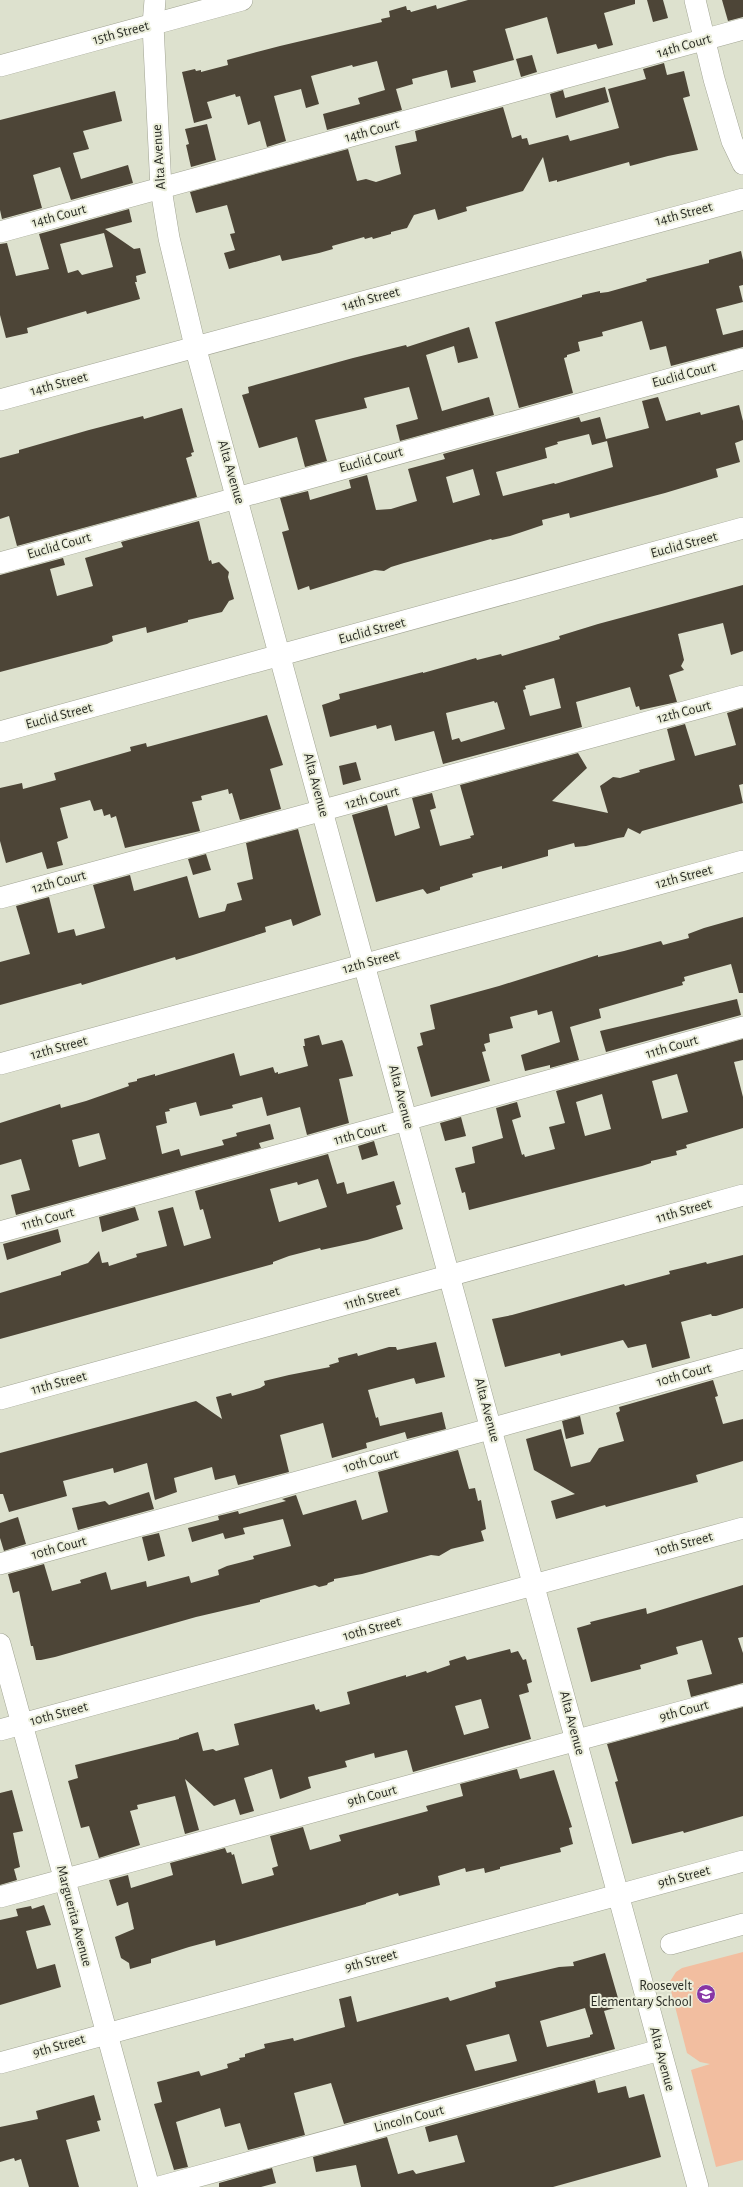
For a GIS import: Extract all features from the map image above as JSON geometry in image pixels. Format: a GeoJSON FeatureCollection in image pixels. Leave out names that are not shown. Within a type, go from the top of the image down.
{"type":"FeatureCollection","features":[{"type":"Feature","properties":{"kind":"street","name":"Alta Avenue"},"geometry":{"type":"LineString","coordinates":[[155,0],[153,25],[161,189],[169,238],[195,346],[281,656],[449,1276],[492,1428],[698,2187]]}},
{"type":"Feature","properties":{"kind":"street","name":"15th Street"},"geometry":{"type":"LineString","coordinates":[[0,66],[242,0]]}},
{"type":"Feature","properties":{"kind":"street"},"geometry":{"type":"LineString","coordinates":[[695,0],[732,141],[743,164]]}},
{"type":"Feature","properties":{"kind":"street","name":"14th Court"},"geometry":{"type":"LineString","coordinates":[[0,232],[743,29]]}},
{"type":"Feature","properties":{"kind":"street","name":"14th Street"},"geometry":{"type":"LineString","coordinates":[[0,400],[743,198]]}},
{"type":"Feature","properties":{"kind":"street","name":"Euclid Court"},"geometry":{"type":"LineString","coordinates":[[0,563],[237,496],[743,359]]}},
{"type":"Feature","properties":{"kind":"street","name":"Euclid Street"},"geometry":{"type":"LineString","coordinates":[[0,732],[743,528]]}},
{"type":"Feature","properties":{"kind":"street","name":"12th Court"},"geometry":{"type":"LineString","coordinates":[[0,898],[743,696]]}},
{"type":"Feature","properties":{"kind":"street","name":"12th Street"},"geometry":{"type":"LineString","coordinates":[[0,1064],[743,861]]}},
{"type":"Feature","properties":{"kind":"street","name":"11th Court"},"geometry":{"type":"LineString","coordinates":[[0,1232],[408,1121],[743,1027]]}},
{"type":"Feature","properties":{"kind":"street","name":"11th Street"},"geometry":{"type":"LineString","coordinates":[[0,1399],[743,1194]]}},
{"type":"Feature","properties":{"kind":"street","name":"10th Court"},"geometry":{"type":"LineString","coordinates":[[0,1564],[743,1359]]}},
{"type":"Feature","properties":{"kind":"street","name":"10th Street"},"geometry":{"type":"LineString","coordinates":[[0,1730],[743,1528]]}},
{"type":"Feature","properties":{"kind":"street","name":"Marguerita Avenue"},"geometry":{"type":"LineString","coordinates":[[0,1644],[149,2187]]}},
{"type":"Feature","properties":{"kind":"street","name":"9th Court"},"geometry":{"type":"LineString","coordinates":[[0,1896],[65,1880],[743,1695]]}},
{"type":"Feature","properties":{"kind":"street","name":"9th Street"},"geometry":{"type":"LineString","coordinates":[[0,2063],[743,1861]]}},
{"type":"Feature","properties":{"kind":"street"},"geometry":{"type":"LineString","coordinates":[[671,1944],[743,1924]]}},
{"type":"Feature","properties":{"kind":"street","name":"Lincoln Court"},"geometry":{"type":"LineString","coordinates":[[159,2187],[660,2050]]}},
{"type":"Feature","properties":{"kind":"shaded area","name":"Roosevelt Elementary School"},"geometry":{"type":"Polygon","coordinates":[[[743,1952],[743,2160],[716,2167],[691,2070],[710,2064],[700,2062],[687,2053],[669,1983],[676,1972],[682,1968],[743,1952]]]}},
{"type":"Feature","properties":{"kind":"building"},"geometry":{"type":"Polygon","coordinates":[[[468,0],[635,0],[635,4],[604,13],[613,45],[598,49],[596,44],[557,54],[547,17],[505,29],[514,60],[473,71],[476,82],[451,88],[447,70],[412,79],[413,84],[396,89],[402,110],[327,130],[323,114],[360,104],[358,98],[385,90],[377,61],[353,67],[352,65],[311,76],[319,104],[306,108],[301,89],[274,96],[286,141],[267,147],[260,121],[248,125],[240,96],[236,97],[235,94],[207,102],[212,118],[194,123],[182,72],[195,69],[196,71],[201,70],[201,72],[228,65],[227,60],[382,22],[381,19],[390,17],[389,11],[406,6],[407,10],[410,10],[411,12],[436,5],[437,9],[468,0]]]}},
{"type":"Feature","properties":{"kind":"building"},"geometry":{"type":"Polygon","coordinates":[[[647,0],[663,0],[668,18],[653,22],[647,0]]]}},
{"type":"Feature","properties":{"kind":"building"},"geometry":{"type":"Polygon","coordinates":[[[722,0],[743,0],[743,17],[728,21],[722,0]]]}},
{"type":"Feature","properties":{"kind":"building"},"geometry":{"type":"Polygon","coordinates":[[[532,55],[537,72],[521,77],[516,59],[532,55]]]}},
{"type":"Feature","properties":{"kind":"building"},"geometry":{"type":"Polygon","coordinates":[[[664,63],[667,75],[684,71],[690,96],[683,98],[698,150],[630,166],[629,162],[557,182],[557,180],[549,182],[543,157],[523,191],[466,207],[467,211],[438,220],[435,209],[414,215],[407,228],[391,232],[391,234],[373,239],[372,237],[365,239],[364,237],[332,246],[333,249],[282,261],[280,255],[229,269],[224,253],[235,250],[230,234],[235,233],[227,205],[196,213],[190,192],[348,149],[357,181],[366,179],[376,182],[401,174],[395,146],[417,141],[415,131],[503,107],[512,138],[521,135],[522,139],[527,138],[529,145],[568,135],[570,141],[619,128],[608,89],[646,79],[643,69],[664,63]]]}},
{"type":"Feature","properties":{"kind":"building"},"geometry":{"type":"Polygon","coordinates":[[[605,87],[609,102],[556,118],[550,94],[563,90],[565,98],[605,87]]]}},
{"type":"Feature","properties":{"kind":"building"},"geometry":{"type":"Polygon","coordinates":[[[115,91],[122,121],[83,131],[89,149],[73,153],[81,179],[128,165],[133,183],[71,200],[60,167],[33,175],[42,208],[2,219],[0,210],[0,120],[115,91]]]}},
{"type":"Feature","properties":{"kind":"building"},"geometry":{"type":"Polygon","coordinates":[[[207,124],[216,160],[191,167],[186,145],[189,144],[185,129],[207,124]]]}},
{"type":"Feature","properties":{"kind":"building"},"geometry":{"type":"Polygon","coordinates":[[[129,209],[132,222],[105,229],[134,249],[140,248],[146,273],[136,276],[137,282],[135,282],[140,299],[87,314],[86,311],[27,328],[28,333],[6,338],[0,315],[0,244],[7,243],[16,276],[49,269],[39,234],[129,209]],[[104,233],[60,244],[68,273],[78,270],[82,275],[113,267],[104,233]]]}},
{"type":"Feature","properties":{"kind":"building"},"geometry":{"type":"Polygon","coordinates":[[[741,251],[743,260],[743,285],[739,286],[743,302],[716,309],[723,335],[743,330],[743,347],[671,366],[666,346],[650,350],[642,321],[602,332],[603,336],[578,342],[580,351],[567,355],[567,357],[564,358],[573,393],[519,408],[495,322],[582,297],[582,295],[600,291],[600,293],[608,292],[647,281],[646,279],[709,263],[709,260],[741,251]]]}},
{"type":"Feature","properties":{"kind":"building"},"geometry":{"type":"Polygon","coordinates":[[[469,327],[478,358],[458,363],[454,346],[426,355],[442,411],[489,397],[494,415],[400,441],[396,425],[418,419],[409,387],[364,398],[367,408],[315,420],[327,461],[305,467],[297,437],[259,448],[242,395],[249,393],[248,387],[353,358],[406,345],[407,347],[469,327]]]}},
{"type":"Feature","properties":{"kind":"building"},"geometry":{"type":"Polygon","coordinates":[[[658,397],[666,421],[700,412],[701,415],[739,405],[743,421],[743,440],[735,443],[740,462],[716,469],[718,477],[665,493],[570,518],[569,513],[542,520],[543,525],[510,536],[491,539],[404,563],[384,571],[375,570],[310,590],[309,586],[298,590],[282,532],[289,530],[280,498],[308,491],[310,500],[351,488],[349,480],[367,475],[376,510],[391,509],[417,501],[408,469],[445,459],[443,454],[579,417],[581,422],[600,417],[606,439],[649,428],[642,401],[658,397]],[[589,434],[557,442],[558,444],[545,448],[547,458],[496,472],[503,496],[555,484],[613,467],[607,441],[592,445],[589,434]],[[473,469],[446,477],[453,503],[480,495],[473,469]]]}},
{"type":"Feature","properties":{"kind":"building"},"geometry":{"type":"Polygon","coordinates":[[[182,408],[194,452],[191,453],[192,456],[186,458],[197,497],[17,546],[9,516],[0,519],[0,458],[19,453],[19,450],[89,430],[143,416],[144,419],[182,408]]]}},
{"type":"Feature","properties":{"kind":"building"},"geometry":{"type":"Polygon","coordinates":[[[199,521],[209,561],[211,560],[212,564],[219,562],[229,572],[228,577],[234,599],[229,601],[222,612],[188,620],[188,622],[147,633],[146,627],[112,636],[113,641],[107,644],[0,672],[0,575],[63,558],[65,565],[50,569],[57,596],[93,586],[85,558],[123,547],[121,542],[199,521]]]}},
{"type":"Feature","properties":{"kind":"building"},"geometry":{"type":"Polygon","coordinates":[[[743,585],[743,651],[731,655],[723,623],[678,634],[684,660],[681,666],[684,670],[669,675],[677,702],[640,710],[639,706],[636,707],[630,687],[576,702],[582,727],[443,764],[434,731],[395,741],[391,725],[377,729],[376,725],[330,737],[322,705],[340,699],[339,694],[476,658],[477,660],[501,654],[502,656],[560,639],[559,636],[743,585]],[[554,678],[525,686],[526,689],[523,690],[530,716],[561,708],[554,678]],[[494,701],[446,713],[452,740],[459,738],[461,742],[505,729],[497,702],[495,703],[494,701]]]}},
{"type":"Feature","properties":{"kind":"building"},"geometry":{"type":"Polygon","coordinates":[[[743,708],[743,784],[739,785],[743,803],[642,831],[640,834],[628,828],[624,837],[586,846],[575,847],[574,843],[548,850],[548,856],[502,869],[502,866],[472,874],[473,877],[440,887],[440,890],[427,894],[423,889],[376,902],[352,815],[387,805],[395,836],[420,828],[412,798],[432,793],[436,808],[430,810],[440,846],[471,838],[470,836],[474,835],[460,785],[578,753],[587,768],[552,801],[608,813],[600,786],[613,777],[620,778],[640,772],[639,770],[675,760],[667,729],[685,724],[695,756],[736,745],[727,713],[743,708]]]}},
{"type":"Feature","properties":{"kind":"building"},"geometry":{"type":"Polygon","coordinates":[[[267,715],[283,765],[270,769],[281,809],[240,820],[232,793],[229,794],[228,789],[201,796],[202,800],[192,802],[200,831],[125,848],[116,816],[111,818],[110,814],[104,816],[102,809],[94,811],[90,800],[60,808],[68,838],[57,842],[63,865],[47,869],[42,852],[6,863],[0,841],[0,788],[22,783],[23,789],[56,780],[54,773],[131,751],[130,747],[146,743],[147,747],[267,715]]]}},
{"type":"Feature","properties":{"kind":"building"},"geometry":{"type":"Polygon","coordinates":[[[356,762],[361,780],[343,785],[339,766],[356,762]]]}},
{"type":"Feature","properties":{"kind":"building"},"geometry":{"type":"Polygon","coordinates":[[[298,829],[321,915],[293,926],[291,919],[265,927],[266,932],[193,955],[176,960],[175,957],[82,985],[81,983],[0,1005],[0,962],[30,954],[16,906],[49,897],[58,933],[74,929],[76,936],[105,928],[93,885],[130,875],[134,891],[187,876],[199,918],[225,911],[227,904],[242,900],[237,883],[253,879],[246,843],[298,829]]]}},
{"type":"Feature","properties":{"kind":"building"},"geometry":{"type":"Polygon","coordinates":[[[206,854],[211,870],[193,875],[188,859],[206,854]]]}},
{"type":"Feature","properties":{"kind":"building"},"geometry":{"type":"Polygon","coordinates":[[[743,917],[743,993],[739,993],[731,964],[684,977],[685,981],[682,982],[683,985],[599,1009],[601,1018],[570,1027],[579,1060],[550,1068],[550,1065],[525,1071],[521,1055],[560,1042],[552,1011],[538,1015],[537,1010],[510,1017],[513,1028],[489,1034],[490,1042],[484,1044],[486,1051],[482,1052],[490,1081],[431,1097],[417,1047],[423,1045],[420,1033],[435,1029],[430,1005],[499,986],[598,955],[598,957],[661,941],[663,945],[689,938],[688,934],[743,917]]]}},
{"type":"Feature","properties":{"kind":"building"},"geometry":{"type":"Polygon","coordinates":[[[737,999],[741,1015],[606,1052],[600,1031],[737,999]]]}},
{"type":"Feature","properties":{"kind":"building"},"geometry":{"type":"Polygon","coordinates":[[[319,1035],[322,1045],[342,1040],[353,1076],[339,1079],[349,1123],[307,1135],[300,1107],[267,1116],[262,1097],[232,1105],[233,1108],[200,1116],[196,1102],[169,1109],[170,1111],[165,1112],[167,1123],[156,1126],[162,1154],[179,1149],[181,1156],[224,1145],[222,1140],[237,1136],[236,1133],[270,1124],[274,1139],[259,1143],[261,1148],[16,1215],[11,1195],[30,1190],[21,1159],[0,1165],[0,1123],[60,1104],[61,1108],[86,1101],[129,1086],[128,1083],[137,1081],[137,1079],[155,1074],[155,1076],[234,1053],[240,1076],[273,1067],[275,1073],[278,1072],[278,1074],[308,1066],[303,1046],[305,1046],[304,1039],[319,1035]],[[99,1133],[72,1140],[79,1167],[106,1159],[99,1133]]]}},
{"type":"Feature","properties":{"kind":"building"},"geometry":{"type":"Polygon","coordinates":[[[743,1039],[743,1060],[734,1062],[743,1097],[743,1128],[686,1145],[687,1148],[676,1151],[677,1155],[651,1161],[651,1163],[642,1166],[469,1210],[465,1192],[462,1193],[455,1168],[475,1163],[472,1147],[503,1138],[496,1108],[517,1102],[521,1117],[512,1120],[522,1155],[524,1154],[525,1157],[555,1149],[549,1127],[565,1123],[556,1091],[743,1039]],[[677,1074],[652,1081],[662,1119],[688,1112],[677,1074]],[[602,1094],[576,1102],[585,1136],[611,1129],[602,1094]]]}},
{"type":"Feature","properties":{"kind":"building"},"geometry":{"type":"Polygon","coordinates":[[[461,1117],[466,1136],[445,1141],[440,1123],[461,1117]]]}},
{"type":"Feature","properties":{"kind":"building"},"geometry":{"type":"Polygon","coordinates":[[[374,1141],[378,1155],[362,1160],[358,1146],[374,1141]]]}},
{"type":"Feature","properties":{"kind":"building"},"geometry":{"type":"Polygon","coordinates":[[[328,1154],[337,1184],[344,1182],[347,1194],[394,1181],[401,1204],[396,1206],[403,1229],[367,1240],[321,1250],[320,1248],[289,1256],[273,1262],[273,1264],[0,1339],[0,1293],[61,1275],[61,1272],[88,1263],[99,1251],[102,1263],[108,1262],[109,1266],[137,1257],[136,1254],[167,1246],[158,1211],[173,1207],[184,1246],[211,1238],[203,1209],[200,1210],[195,1191],[328,1154]],[[318,1179],[298,1185],[297,1182],[270,1189],[279,1222],[327,1207],[318,1179]]]}},
{"type":"Feature","properties":{"kind":"building"},"geometry":{"type":"Polygon","coordinates":[[[135,1207],[139,1220],[102,1232],[99,1217],[135,1207]]]}},
{"type":"Feature","properties":{"kind":"building"},"geometry":{"type":"Polygon","coordinates":[[[58,1229],[61,1242],[7,1260],[3,1244],[58,1229]]]}},
{"type":"Feature","properties":{"kind":"building"},"geometry":{"type":"Polygon","coordinates":[[[743,1255],[743,1308],[716,1316],[712,1316],[711,1314],[681,1322],[690,1358],[652,1368],[646,1344],[628,1348],[623,1340],[561,1356],[560,1353],[505,1367],[492,1319],[512,1315],[624,1284],[625,1286],[670,1274],[669,1271],[743,1255]]]}},
{"type":"Feature","properties":{"kind":"building"},"geometry":{"type":"Polygon","coordinates":[[[436,1342],[445,1377],[416,1384],[414,1378],[368,1390],[376,1418],[378,1417],[380,1426],[442,1412],[446,1429],[407,1439],[405,1432],[366,1443],[367,1448],[332,1458],[323,1423],[280,1435],[289,1472],[238,1485],[235,1475],[215,1480],[212,1467],[174,1478],[177,1492],[155,1500],[147,1463],[114,1473],[113,1468],[63,1481],[67,1496],[9,1512],[3,1494],[0,1494],[0,1453],[196,1401],[222,1419],[216,1397],[231,1393],[232,1396],[260,1388],[265,1385],[264,1381],[330,1367],[329,1365],[339,1362],[338,1358],[357,1353],[358,1356],[389,1347],[396,1347],[397,1350],[436,1342]]]}},
{"type":"Feature","properties":{"kind":"building"},"geometry":{"type":"Polygon","coordinates":[[[713,1380],[718,1396],[715,1397],[723,1424],[743,1419],[743,1461],[696,1475],[698,1482],[556,1519],[551,1501],[575,1494],[534,1470],[526,1439],[561,1429],[571,1467],[590,1462],[599,1448],[624,1441],[616,1413],[620,1411],[619,1407],[713,1380]]]}},
{"type":"Feature","properties":{"kind":"building"},"geometry":{"type":"Polygon","coordinates":[[[580,1416],[584,1434],[566,1439],[562,1421],[580,1416]]]}},
{"type":"Feature","properties":{"kind":"building"},"geometry":{"type":"Polygon","coordinates":[[[458,1450],[469,1489],[475,1488],[478,1501],[481,1500],[486,1529],[481,1531],[484,1541],[451,1549],[439,1556],[431,1555],[362,1574],[334,1579],[334,1581],[328,1583],[327,1585],[319,1587],[315,1585],[260,1600],[260,1602],[196,1617],[55,1657],[36,1660],[33,1646],[31,1646],[19,1591],[13,1593],[8,1574],[44,1564],[52,1591],[81,1583],[80,1580],[106,1572],[111,1590],[146,1581],[147,1587],[189,1576],[191,1583],[219,1575],[218,1570],[254,1559],[253,1556],[291,1546],[283,1519],[243,1528],[245,1534],[225,1539],[223,1533],[192,1542],[188,1528],[219,1520],[218,1516],[238,1511],[239,1514],[286,1501],[282,1499],[296,1495],[303,1515],[356,1500],[362,1520],[388,1512],[378,1472],[458,1450]]]}},
{"type":"Feature","properties":{"kind":"building"},"geometry":{"type":"Polygon","coordinates":[[[149,1492],[154,1509],[78,1530],[72,1508],[105,1501],[109,1505],[149,1492]]]}},
{"type":"Feature","properties":{"kind":"building"},"geometry":{"type":"Polygon","coordinates":[[[18,1517],[26,1544],[4,1551],[0,1538],[0,1523],[18,1517]]]}},
{"type":"Feature","properties":{"kind":"building"},"geometry":{"type":"Polygon","coordinates":[[[159,1533],[165,1556],[148,1561],[142,1537],[159,1533]]]}},
{"type":"Feature","properties":{"kind":"building"},"geometry":{"type":"Polygon","coordinates":[[[743,1585],[743,1637],[738,1638],[743,1653],[743,1683],[691,1697],[687,1680],[712,1674],[702,1640],[676,1647],[678,1654],[640,1665],[641,1669],[591,1682],[577,1628],[591,1624],[590,1622],[646,1608],[647,1614],[743,1585]]]}},
{"type":"Feature","properties":{"kind":"building"},"geometry":{"type":"Polygon","coordinates":[[[510,1649],[511,1653],[518,1651],[523,1660],[526,1659],[532,1682],[527,1684],[529,1692],[519,1695],[531,1739],[413,1772],[407,1750],[375,1758],[374,1753],[345,1761],[347,1767],[308,1777],[311,1788],[280,1799],[272,1769],[244,1778],[254,1811],[240,1815],[235,1799],[214,1806],[185,1779],[199,1830],[185,1834],[175,1796],[137,1805],[138,1809],[130,1811],[140,1845],[99,1858],[89,1826],[81,1828],[68,1781],[78,1778],[75,1765],[179,1739],[198,1732],[203,1751],[213,1749],[216,1751],[239,1745],[234,1724],[314,1704],[316,1710],[319,1709],[320,1712],[350,1704],[347,1692],[406,1675],[406,1677],[426,1671],[427,1673],[450,1665],[449,1661],[465,1656],[467,1660],[510,1649]],[[481,1699],[455,1706],[464,1735],[489,1728],[481,1699]]]}},
{"type":"Feature","properties":{"kind":"building"},"geometry":{"type":"Polygon","coordinates":[[[743,1707],[743,1816],[684,1833],[683,1831],[632,1844],[615,1782],[618,1781],[607,1744],[743,1707]]]}},
{"type":"Feature","properties":{"kind":"building"},"geometry":{"type":"Polygon","coordinates":[[[517,1769],[520,1779],[554,1770],[572,1827],[569,1828],[573,1844],[560,1848],[561,1852],[500,1867],[500,1869],[485,1873],[484,1868],[466,1872],[465,1868],[438,1876],[440,1885],[399,1896],[398,1893],[366,1904],[216,1946],[215,1940],[189,1947],[151,1959],[151,1963],[130,1969],[129,1963],[121,1958],[115,1937],[134,1929],[128,1902],[117,1906],[109,1880],[128,1875],[131,1888],[173,1875],[170,1863],[225,1848],[227,1853],[231,1852],[232,1855],[234,1854],[242,1884],[274,1875],[272,1868],[278,1866],[270,1836],[303,1827],[310,1850],[341,1841],[339,1835],[428,1811],[426,1806],[463,1796],[460,1784],[517,1769]]]}},
{"type":"Feature","properties":{"kind":"building"},"geometry":{"type":"Polygon","coordinates":[[[12,1790],[23,1831],[13,1833],[20,1867],[14,1869],[17,1880],[0,1885],[0,1793],[12,1790]]]}},
{"type":"Feature","properties":{"kind":"building"},"geometry":{"type":"Polygon","coordinates":[[[44,1905],[51,1925],[26,1931],[37,1969],[55,1964],[61,1987],[0,2005],[0,1920],[18,1916],[16,1909],[31,1906],[32,1909],[44,1905]]]}},
{"type":"Feature","properties":{"kind":"building"},"geometry":{"type":"Polygon","coordinates":[[[605,1953],[620,2005],[604,2011],[615,2049],[344,2124],[331,2083],[294,2093],[305,2135],[248,2150],[240,2123],[225,2127],[220,2108],[176,2122],[188,2167],[174,2170],[154,2104],[162,2102],[157,2082],[199,2071],[201,2076],[228,2068],[227,2064],[240,2060],[239,2058],[245,2057],[245,2054],[265,2048],[264,2044],[293,2038],[294,2041],[345,2027],[339,1999],[351,1996],[357,2022],[448,1997],[450,2001],[496,1987],[495,1982],[559,1967],[574,1966],[573,1962],[605,1953]],[[585,2008],[540,2021],[547,2047],[590,2037],[590,2035],[593,2034],[585,2008]],[[509,2034],[466,2045],[475,2071],[517,2061],[509,2034]]]}},
{"type":"Feature","properties":{"kind":"building"},"geometry":{"type":"Polygon","coordinates":[[[595,2080],[598,2093],[626,2086],[629,2098],[644,2094],[661,2157],[553,2187],[361,2187],[356,2165],[316,2172],[313,2157],[387,2137],[398,2174],[413,2170],[416,2174],[465,2162],[457,2135],[429,2142],[425,2127],[595,2080]]]}},
{"type":"Feature","properties":{"kind":"building"},"geometry":{"type":"Polygon","coordinates":[[[94,2095],[101,2120],[97,2121],[100,2131],[66,2140],[79,2187],[29,2187],[21,2159],[15,2161],[14,2158],[0,2162],[0,2127],[38,2119],[36,2111],[94,2095]]]}},
{"type":"Feature","properties":{"kind":"building"},"geometry":{"type":"Polygon","coordinates":[[[272,2168],[276,2183],[261,2187],[219,2187],[219,2183],[272,2168]]]}},
{"type":"Feature","properties":{"kind":"place","name":"Roosevelt Elementary School"},"geometry":{"type":"Point","coordinates":[706,1994]}}]}
